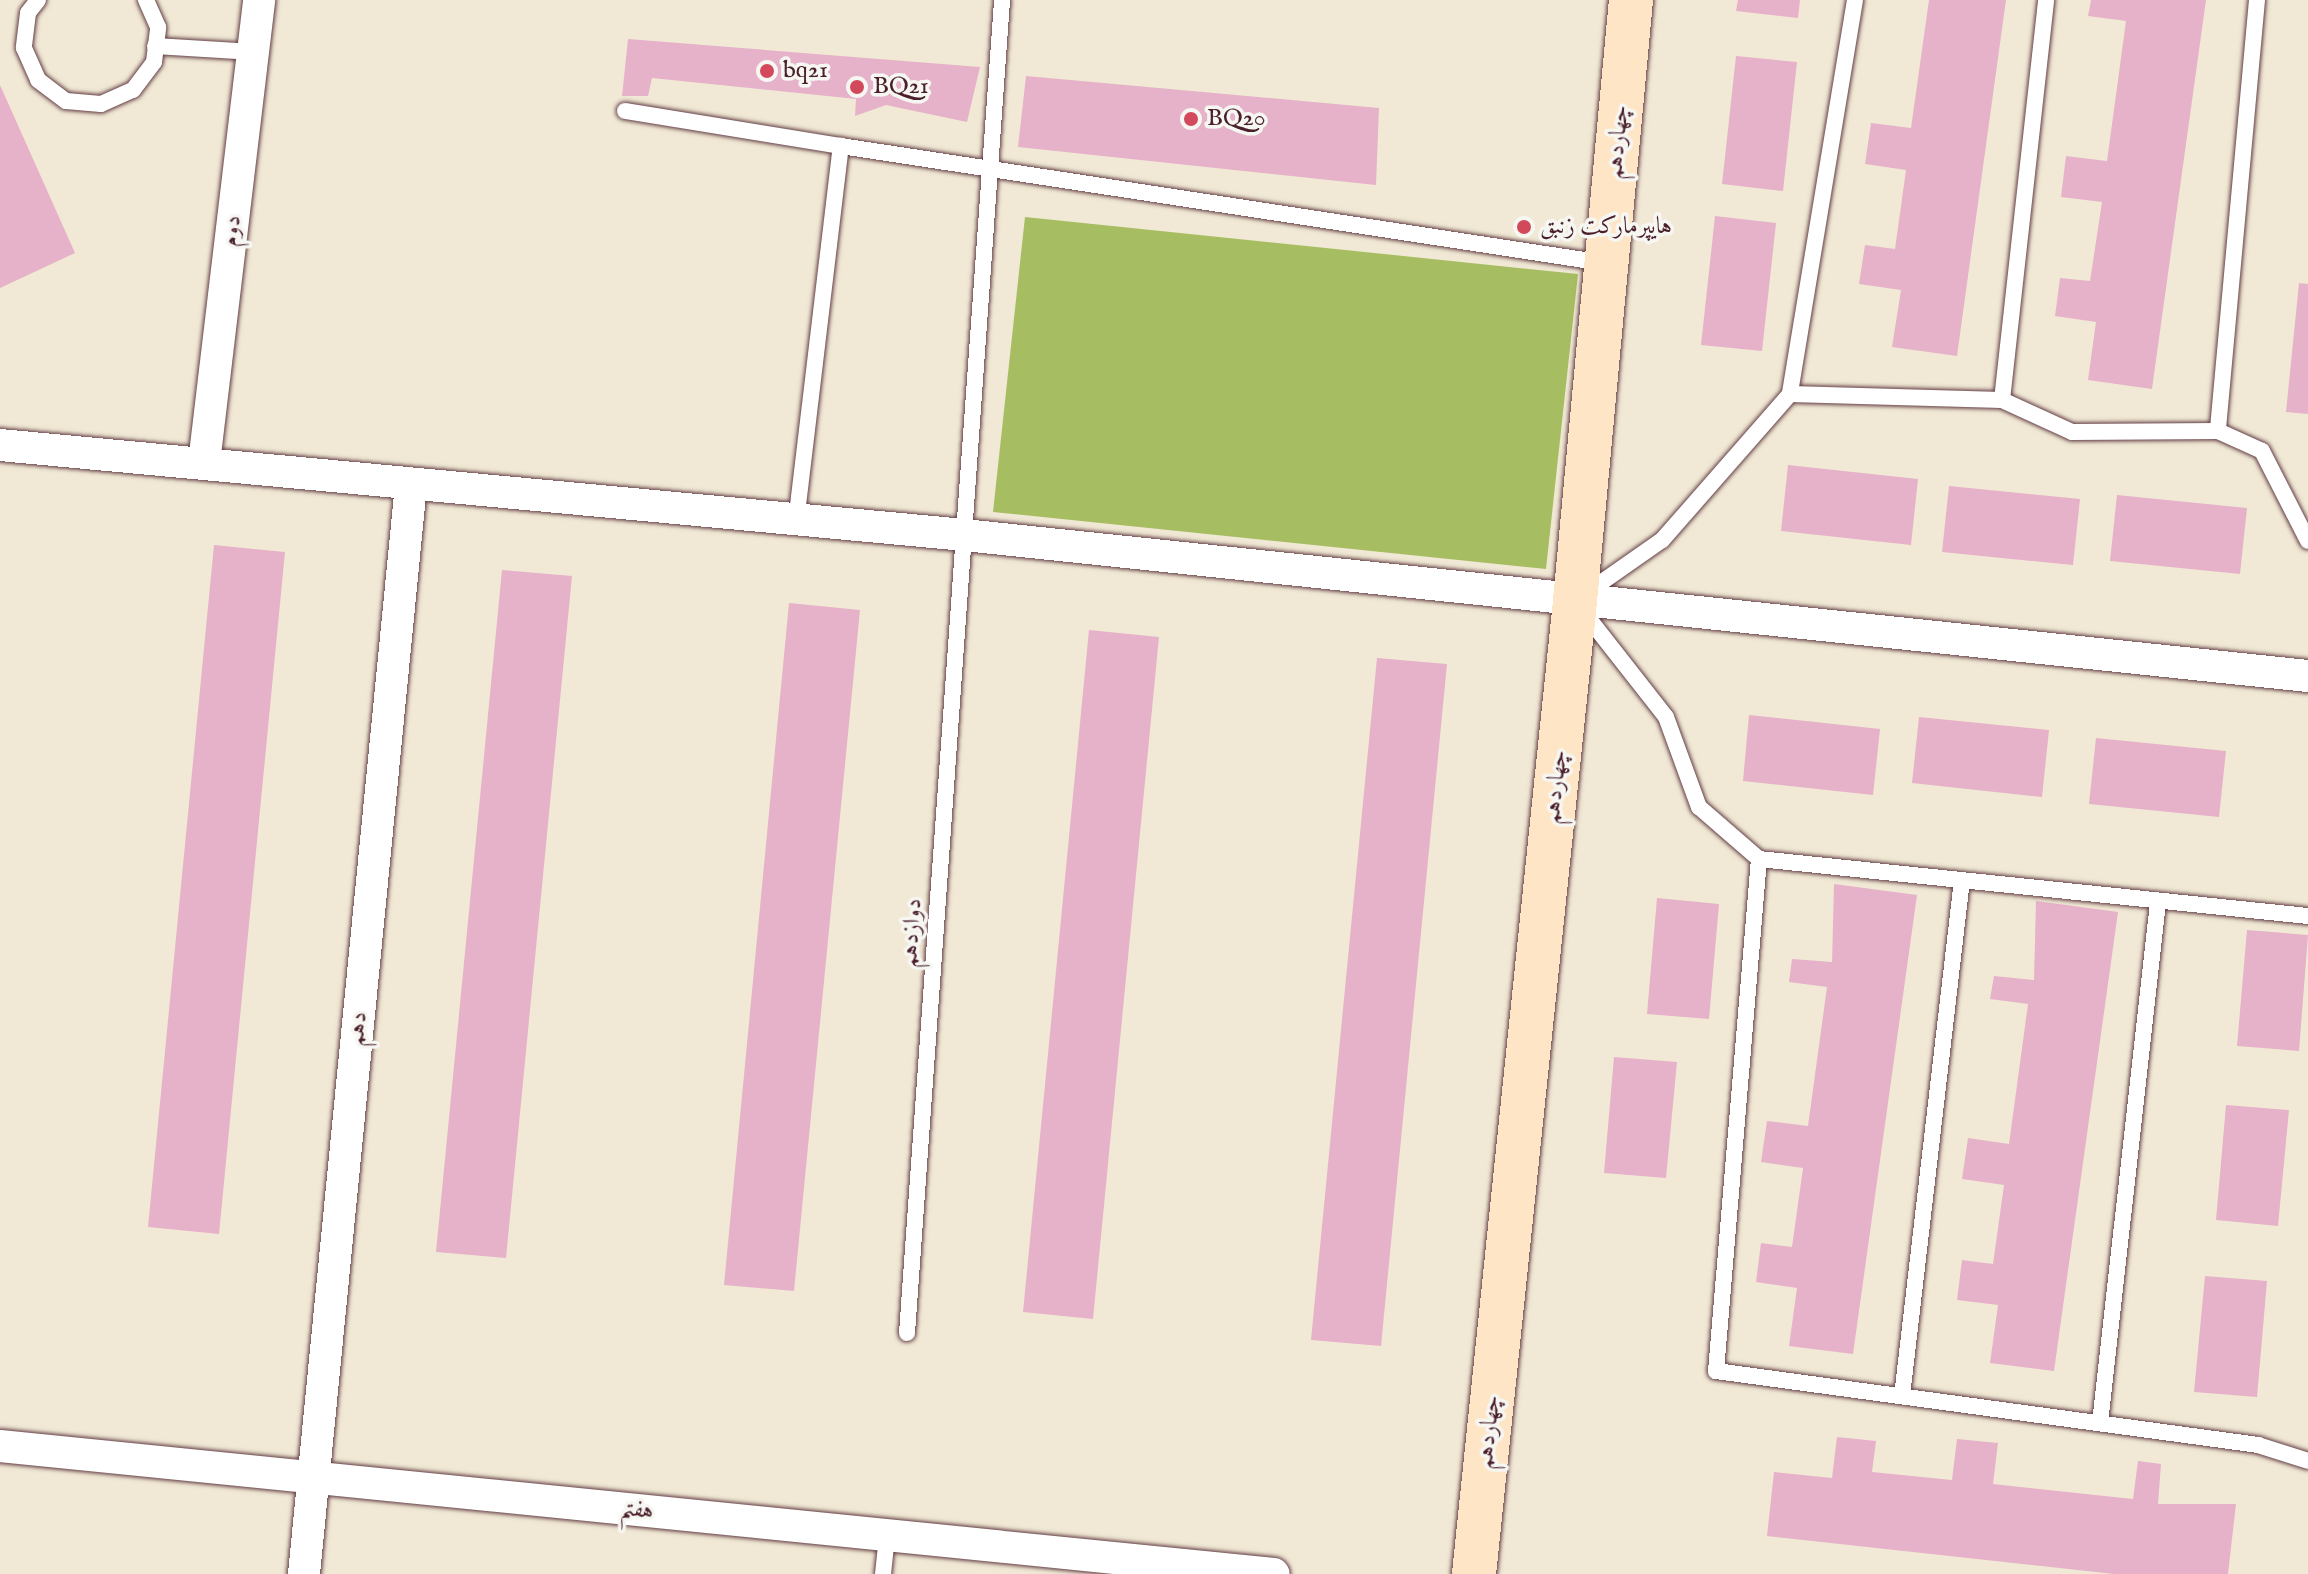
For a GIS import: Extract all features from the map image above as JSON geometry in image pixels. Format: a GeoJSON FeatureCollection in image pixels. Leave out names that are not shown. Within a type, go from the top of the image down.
{"type":"FeatureCollection","features":[{"type":"Feature","properties":{"kind":"main road","name":"چهاردهم"},"geometry":{"type":"LineString","coordinates":[[1474,1574],[1575,601],[1631,0]]}},
{"type":"Feature","properties":{"kind":"street","name":"دوم"},"geometry":{"type":"LineString","coordinates":[[204,463],[259,0]]}},
{"type":"Feature","properties":{"kind":"street"},"geometry":{"type":"LineString","coordinates":[[0,445],[796,522],[964,535],[2308,676]]}},
{"type":"Feature","properties":{"kind":"street","name":"دهم"},"geometry":{"type":"LineString","coordinates":[[304,1574],[411,484]]}},
{"type":"Feature","properties":{"kind":"street","name":"هفتم"},"geometry":{"type":"LineString","coordinates":[[0,1446],[1274,1574]]}},
{"type":"Feature","properties":{"kind":"lane"},"geometry":{"type":"LineString","coordinates":[[38,0],[28,13],[24,48],[38,80],[66,101],[101,104],[133,90],[154,62],[158,27],[146,0]]}},
{"type":"Feature","properties":{"kind":"lane","name":"دوازدهم"},"geometry":{"type":"LineString","coordinates":[[907,1333],[1002,0]]}},
{"type":"Feature","properties":{"kind":"lane"},"geometry":{"type":"LineString","coordinates":[[1855,0],[1790,394],[1662,540],[1575,601],[1666,717],[1699,807],[1759,859],[2158,903],[2308,916]]}},
{"type":"Feature","properties":{"kind":"lane"},"geometry":{"type":"LineString","coordinates":[[2002,400],[2046,0]]}},
{"type":"Feature","properties":{"kind":"lane"},"geometry":{"type":"LineString","coordinates":[[2218,431],[2257,0]]}},
{"type":"Feature","properties":{"kind":"lane"},"geometry":{"type":"LineString","coordinates":[[155,46],[254,52]]}},
{"type":"Feature","properties":{"kind":"lane"},"geometry":{"type":"LineString","coordinates":[[625,111],[988,170],[1607,263]]}},
{"type":"Feature","properties":{"kind":"lane"},"geometry":{"type":"LineString","coordinates":[[796,522],[841,146]]}},
{"type":"Feature","properties":{"kind":"lane"},"geometry":{"type":"LineString","coordinates":[[1790,394],[2002,400],[2072,432],[2218,431],[2262,451],[2308,541]]}},
{"type":"Feature","properties":{"kind":"lane"},"geometry":{"type":"LineString","coordinates":[[1759,859],[1716,1371],[2258,1445],[2308,1461]]}},
{"type":"Feature","properties":{"kind":"lane"},"geometry":{"type":"LineString","coordinates":[[1902,1396],[1962,880]]}},
{"type":"Feature","properties":{"kind":"lane"},"geometry":{"type":"LineString","coordinates":[[2100,1423],[2158,903]]}},
{"type":"Feature","properties":{"kind":"lane"},"geometry":{"type":"LineString","coordinates":[[883,1574],[887,1535]]}},
{"type":"Feature","properties":{"kind":"green space"},"geometry":{"type":"Polygon","coordinates":[[[1025,217],[1578,274],[1546,569],[993,512],[1025,217]]]}},
{"type":"Feature","properties":{"kind":"building"},"geometry":{"type":"Polygon","coordinates":[[[1738,0],[1800,0],[1798,18],[1736,11],[1738,0]]]}},
{"type":"Feature","properties":{"kind":"building"},"geometry":{"type":"Polygon","coordinates":[[[1929,0],[2006,0],[1957,356],[1892,347],[1901,290],[1859,284],[1865,245],[1895,249],[1906,170],[1865,164],[1871,123],[1911,128],[1929,0]]]}},
{"type":"Feature","properties":{"kind":"building"},"geometry":{"type":"Polygon","coordinates":[[[2091,0],[2206,0],[2152,389],[2088,380],[2096,322],[2055,316],[2060,278],[2090,281],[2102,202],[2061,197],[2066,156],[2107,161],[2126,21],[2088,16],[2091,0]]]}},
{"type":"Feature","properties":{"kind":"building","name":"BQ21"},"geometry":{"type":"Polygon","coordinates":[[[628,39],[980,67],[967,122],[886,105],[855,116],[856,99],[652,78],[648,96],[622,96],[628,39]]]}},
{"type":"Feature","properties":{"kind":"building"},"geometry":{"type":"Polygon","coordinates":[[[1736,56],[1797,62],[1783,191],[1722,184],[1736,56]]]}},
{"type":"Feature","properties":{"kind":"building","name":"BQ20"},"geometry":{"type":"Polygon","coordinates":[[[1026,76],[1379,108],[1376,185],[1018,147],[1026,76]]]}},
{"type":"Feature","properties":{"kind":"building"},"geometry":{"type":"Polygon","coordinates":[[[0,85],[75,253],[0,288],[0,85]]]}},
{"type":"Feature","properties":{"kind":"building"},"geometry":{"type":"Polygon","coordinates":[[[1715,216],[1776,223],[1762,351],[1701,345],[1715,216]]]}},
{"type":"Feature","properties":{"kind":"building"},"geometry":{"type":"Polygon","coordinates":[[[2299,283],[2308,284],[2308,414],[2286,412],[2299,283]]]}},
{"type":"Feature","properties":{"kind":"building"},"geometry":{"type":"Polygon","coordinates":[[[1788,465],[1918,479],[1911,545],[1781,531],[1788,465]]]}},
{"type":"Feature","properties":{"kind":"building"},"geometry":{"type":"Polygon","coordinates":[[[1949,486],[2080,499],[2073,565],[1942,552],[1949,486]]]}},
{"type":"Feature","properties":{"kind":"building"},"geometry":{"type":"Polygon","coordinates":[[[2117,495],[2247,508],[2240,574],[2110,561],[2117,495]]]}},
{"type":"Feature","properties":{"kind":"building"},"geometry":{"type":"Polygon","coordinates":[[[214,545],[285,552],[219,1234],[148,1227],[214,545]]]}},
{"type":"Feature","properties":{"kind":"building"},"geometry":{"type":"Polygon","coordinates":[[[502,570],[572,576],[506,1258],[436,1252],[502,570]]]}},
{"type":"Feature","properties":{"kind":"building"},"geometry":{"type":"Polygon","coordinates":[[[789,603],[860,610],[794,1291],[724,1285],[789,603]]]}},
{"type":"Feature","properties":{"kind":"building"},"geometry":{"type":"Polygon","coordinates":[[[1089,630],[1159,637],[1093,1319],[1023,1312],[1089,630]]]}},
{"type":"Feature","properties":{"kind":"building"},"geometry":{"type":"Polygon","coordinates":[[[1377,658],[1447,664],[1381,1346],[1311,1340],[1377,658]]]}},
{"type":"Feature","properties":{"kind":"building"},"geometry":{"type":"Polygon","coordinates":[[[1749,715],[1880,729],[1873,795],[1743,781],[1749,715]]]}},
{"type":"Feature","properties":{"kind":"building"},"geometry":{"type":"Polygon","coordinates":[[[1919,717],[2049,730],[2042,797],[1912,783],[1919,717]]]}},
{"type":"Feature","properties":{"kind":"building"},"geometry":{"type":"Polygon","coordinates":[[[2096,738],[2226,751],[2219,817],[2089,804],[2096,738]]]}},
{"type":"Feature","properties":{"kind":"building"},"geometry":{"type":"Polygon","coordinates":[[[1834,884],[1917,895],[1853,1354],[1789,1346],[1797,1288],[1756,1282],[1761,1243],[1792,1247],[1803,1168],[1761,1162],[1767,1121],[1808,1126],[1827,987],[1789,982],[1792,959],[1832,962],[1834,884]]]}},
{"type":"Feature","properties":{"kind":"building"},"geometry":{"type":"Polygon","coordinates":[[[1657,898],[1719,904],[1709,1019],[1647,1014],[1657,898]]]}},
{"type":"Feature","properties":{"kind":"building"},"geometry":{"type":"Polygon","coordinates":[[[2036,901],[2118,912],[2054,1371],[1990,1363],[1998,1305],[1957,1300],[1962,1260],[1993,1264],[2004,1185],[1962,1179],[1968,1138],[2009,1144],[2028,1004],[1990,999],[1994,976],[2034,980],[2036,901]]]}},
{"type":"Feature","properties":{"kind":"building"},"geometry":{"type":"Polygon","coordinates":[[[2247,930],[2308,935],[2299,1051],[2237,1046],[2247,930]]]}},
{"type":"Feature","properties":{"kind":"building"},"geometry":{"type":"Polygon","coordinates":[[[1614,1057],[1677,1062],[1666,1178],[1604,1173],[1614,1057]]]}},
{"type":"Feature","properties":{"kind":"building"},"geometry":{"type":"Polygon","coordinates":[[[2226,1105],[2289,1110],[2278,1226],[2216,1220],[2226,1105]]]}},
{"type":"Feature","properties":{"kind":"building"},"geometry":{"type":"Polygon","coordinates":[[[2205,1276],[2267,1281],[2257,1397],[2194,1392],[2205,1276]]]}},
{"type":"Feature","properties":{"kind":"building"},"geometry":{"type":"Polygon","coordinates":[[[1837,1437],[1876,1441],[1872,1472],[1952,1480],[1957,1439],[1998,1443],[1993,1484],[2133,1499],[2138,1461],[2161,1464],[2158,1504],[2236,1504],[2228,1574],[2114,1574],[1767,1536],[1774,1472],[1832,1478],[1837,1437]]]}},
{"type":"Feature","properties":{"kind":"place","name":"bq21"},"geometry":{"type":"Point","coordinates":[767,71]}},
{"type":"Feature","properties":{"kind":"place","name":"BQ21"},"geometry":{"type":"Point","coordinates":[857,87]}},
{"type":"Feature","properties":{"kind":"place","name":"BQ20"},"geometry":{"type":"Point","coordinates":[1191,119]}},
{"type":"Feature","properties":{"kind":"place","name":"هایپرمارکت زنبق"},"geometry":{"type":"Point","coordinates":[1524,227]}}]}
